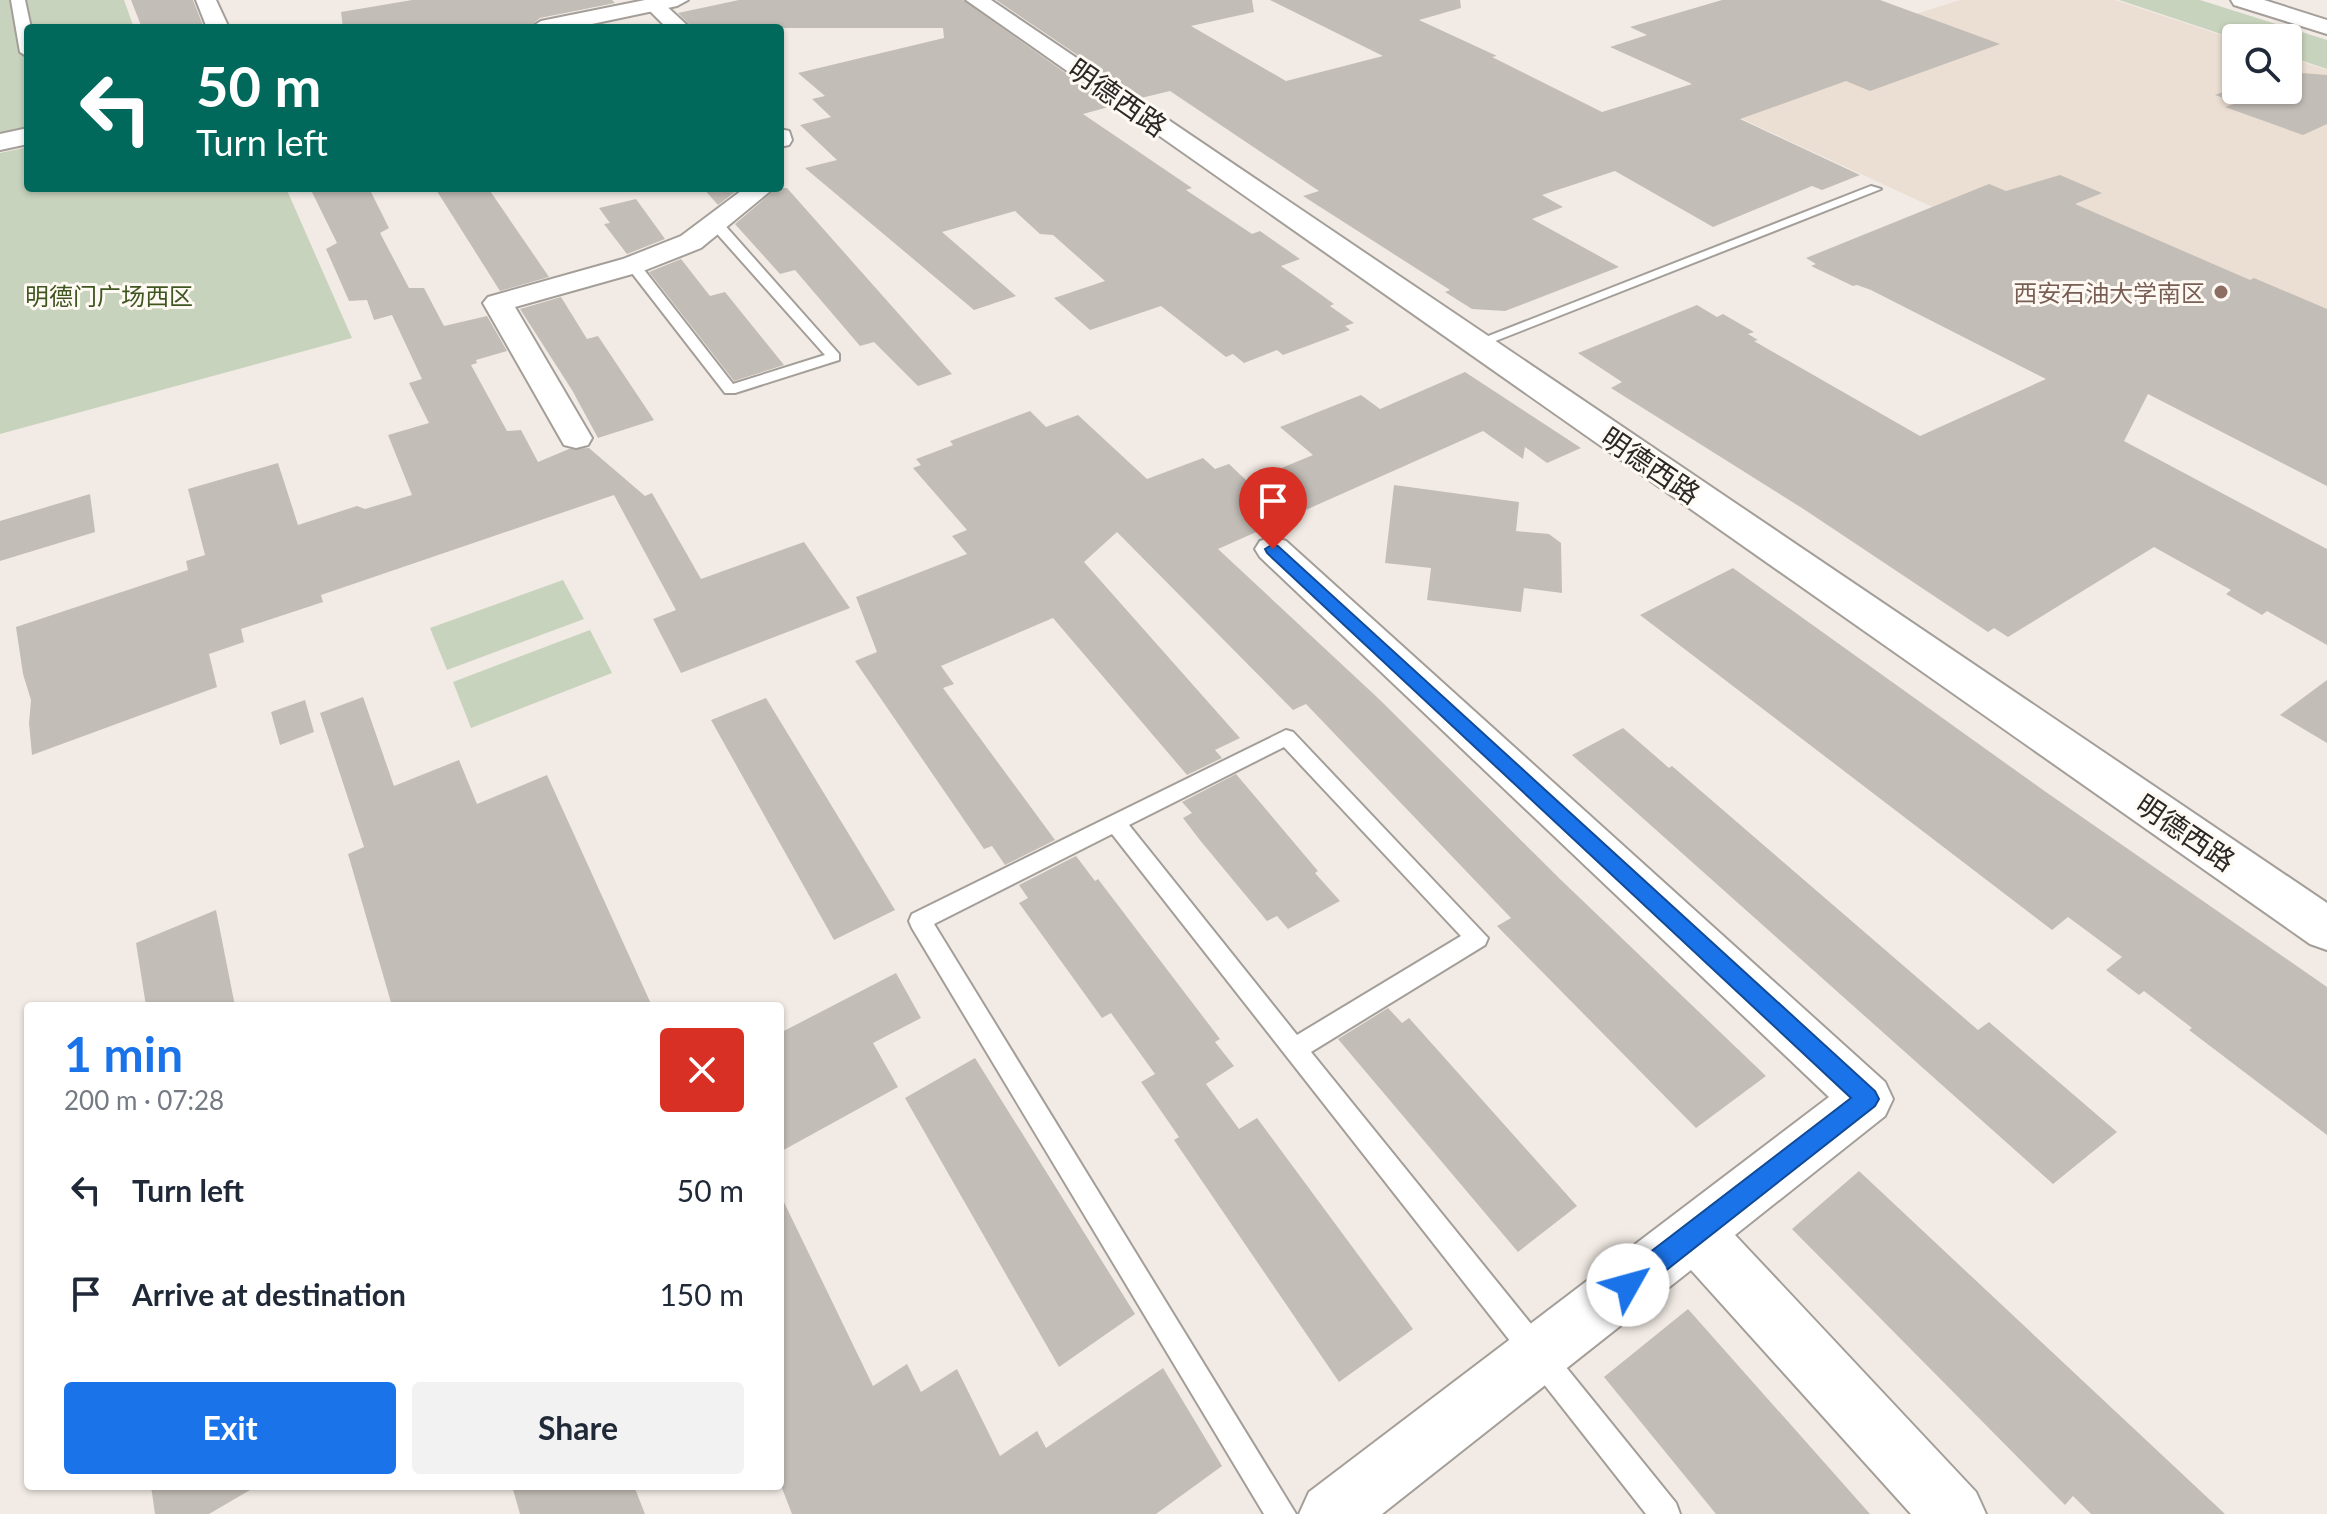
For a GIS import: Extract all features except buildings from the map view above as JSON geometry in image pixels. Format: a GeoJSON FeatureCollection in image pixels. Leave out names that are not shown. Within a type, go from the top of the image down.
{"type":"FeatureCollection","features":[{"type":"Feature","properties":{"kind":"street"},"geometry":{"type":"LineString","coordinates":[[18,0],[24,31]]}},
{"type":"Feature","properties":{"kind":"street"},"geometry":{"type":"LineString","coordinates":[[206,0],[216,24]]}},
{"type":"Feature","properties":{"kind":"street"},"geometry":{"type":"LineString","coordinates":[[558,24],[652,2],[677,0]]}},
{"type":"Feature","properties":{"kind":"street","name":"明德西路"},"geometry":{"type":"LineString","coordinates":[[977,0],[2327,929]]}},
{"type":"Feature","properties":{"kind":"street"},"geometry":{"type":"LineString","coordinates":[[2242,0],[2327,27]]}},
{"type":"Feature","properties":{"kind":"street"},"geometry":{"type":"LineString","coordinates":[[2281,0],[2327,14]]}},
{"type":"Feature","properties":{"kind":"street"},"geometry":{"type":"LineString","coordinates":[[652,2],[675,24]]}},
{"type":"Feature","properties":{"kind":"street"},"geometry":{"type":"LineString","coordinates":[[0,142],[24,137]]}},
{"type":"Feature","properties":{"kind":"street"},"geometry":{"type":"LineString","coordinates":[[576,438],[498,303],[633,265],[691,242],[756,192]]}},
{"type":"Feature","properties":{"kind":"street"},"geometry":{"type":"LineString","coordinates":[[1273,549],[1867,1099],[1331,1514]]}},
{"type":"Feature","properties":{"kind":"street"},"geometry":{"type":"LineString","coordinates":[[1695,1233],[1954,1514]]}},
{"type":"Feature","properties":{"kind":"lane"},"geometry":{"type":"LineString","coordinates":[[1475,344],[1875,189]]}},
{"type":"Feature","properties":{"kind":"lane"},"geometry":{"type":"LineString","coordinates":[[633,265],[730,390],[834,357],[716,224]]}},
{"type":"Feature","properties":{"kind":"lane"},"geometry":{"type":"LineString","coordinates":[[1281,1514],[920,921],[1286,737],[1477,938],[1294,1049]]}},
{"type":"Feature","properties":{"kind":"lane"},"geometry":{"type":"LineString","coordinates":[[1115,823],[1665,1514]]}},
{"type":"Feature","properties":{"kind":"shaded area","name":"西安石油大学南区"},"geometry":{"type":"Polygon","coordinates":[[[1960,0],[2115,0],[2222,35],[2222,104],[2302,104],[2302,62],[2327,70],[2327,389],[1679,90],[1960,0]]]}},
{"type":"Feature","properties":{"kind":"green space"},"geometry":{"type":"Polygon","coordinates":[[[0,0],[124,0],[133,24],[24,24],[24,129],[0,133],[0,0]]]}},
{"type":"Feature","properties":{"kind":"green space"},"geometry":{"type":"Polygon","coordinates":[[[2119,0],[2200,0],[2276,24],[2222,24],[2222,34],[2119,0]]]}},
{"type":"Feature","properties":{"kind":"green space"},"geometry":{"type":"Polygon","coordinates":[[[2302,32],[2327,40],[2327,69],[2302,61],[2302,32]]]}},
{"type":"Feature","properties":{"kind":"green space","name":"明德门广场西区"},"geometry":{"type":"Polygon","coordinates":[[[24,148],[24,192],[288,192],[352,338],[0,434],[0,153],[24,148]]]}},
{"type":"Feature","properties":{"kind":"green space"},"geometry":{"type":"Polygon","coordinates":[[[563,580],[584,619],[447,670],[430,628],[563,580]]]}},
{"type":"Feature","properties":{"kind":"green space"},"geometry":{"type":"Polygon","coordinates":[[[590,630],[612,673],[471,728],[453,682],[590,630]]]}},
{"type":"Feature","properties":{"kind":"place","name":"西安石油大学南区"},"geometry":{"type":"Point","coordinates":[2221,292]}},
{"type":"Feature","properties":{"kind":"route"},"geometry":{"type":"LineString","coordinates":[[1273,549],[1867,1099],[1628,1285]]}}]}
